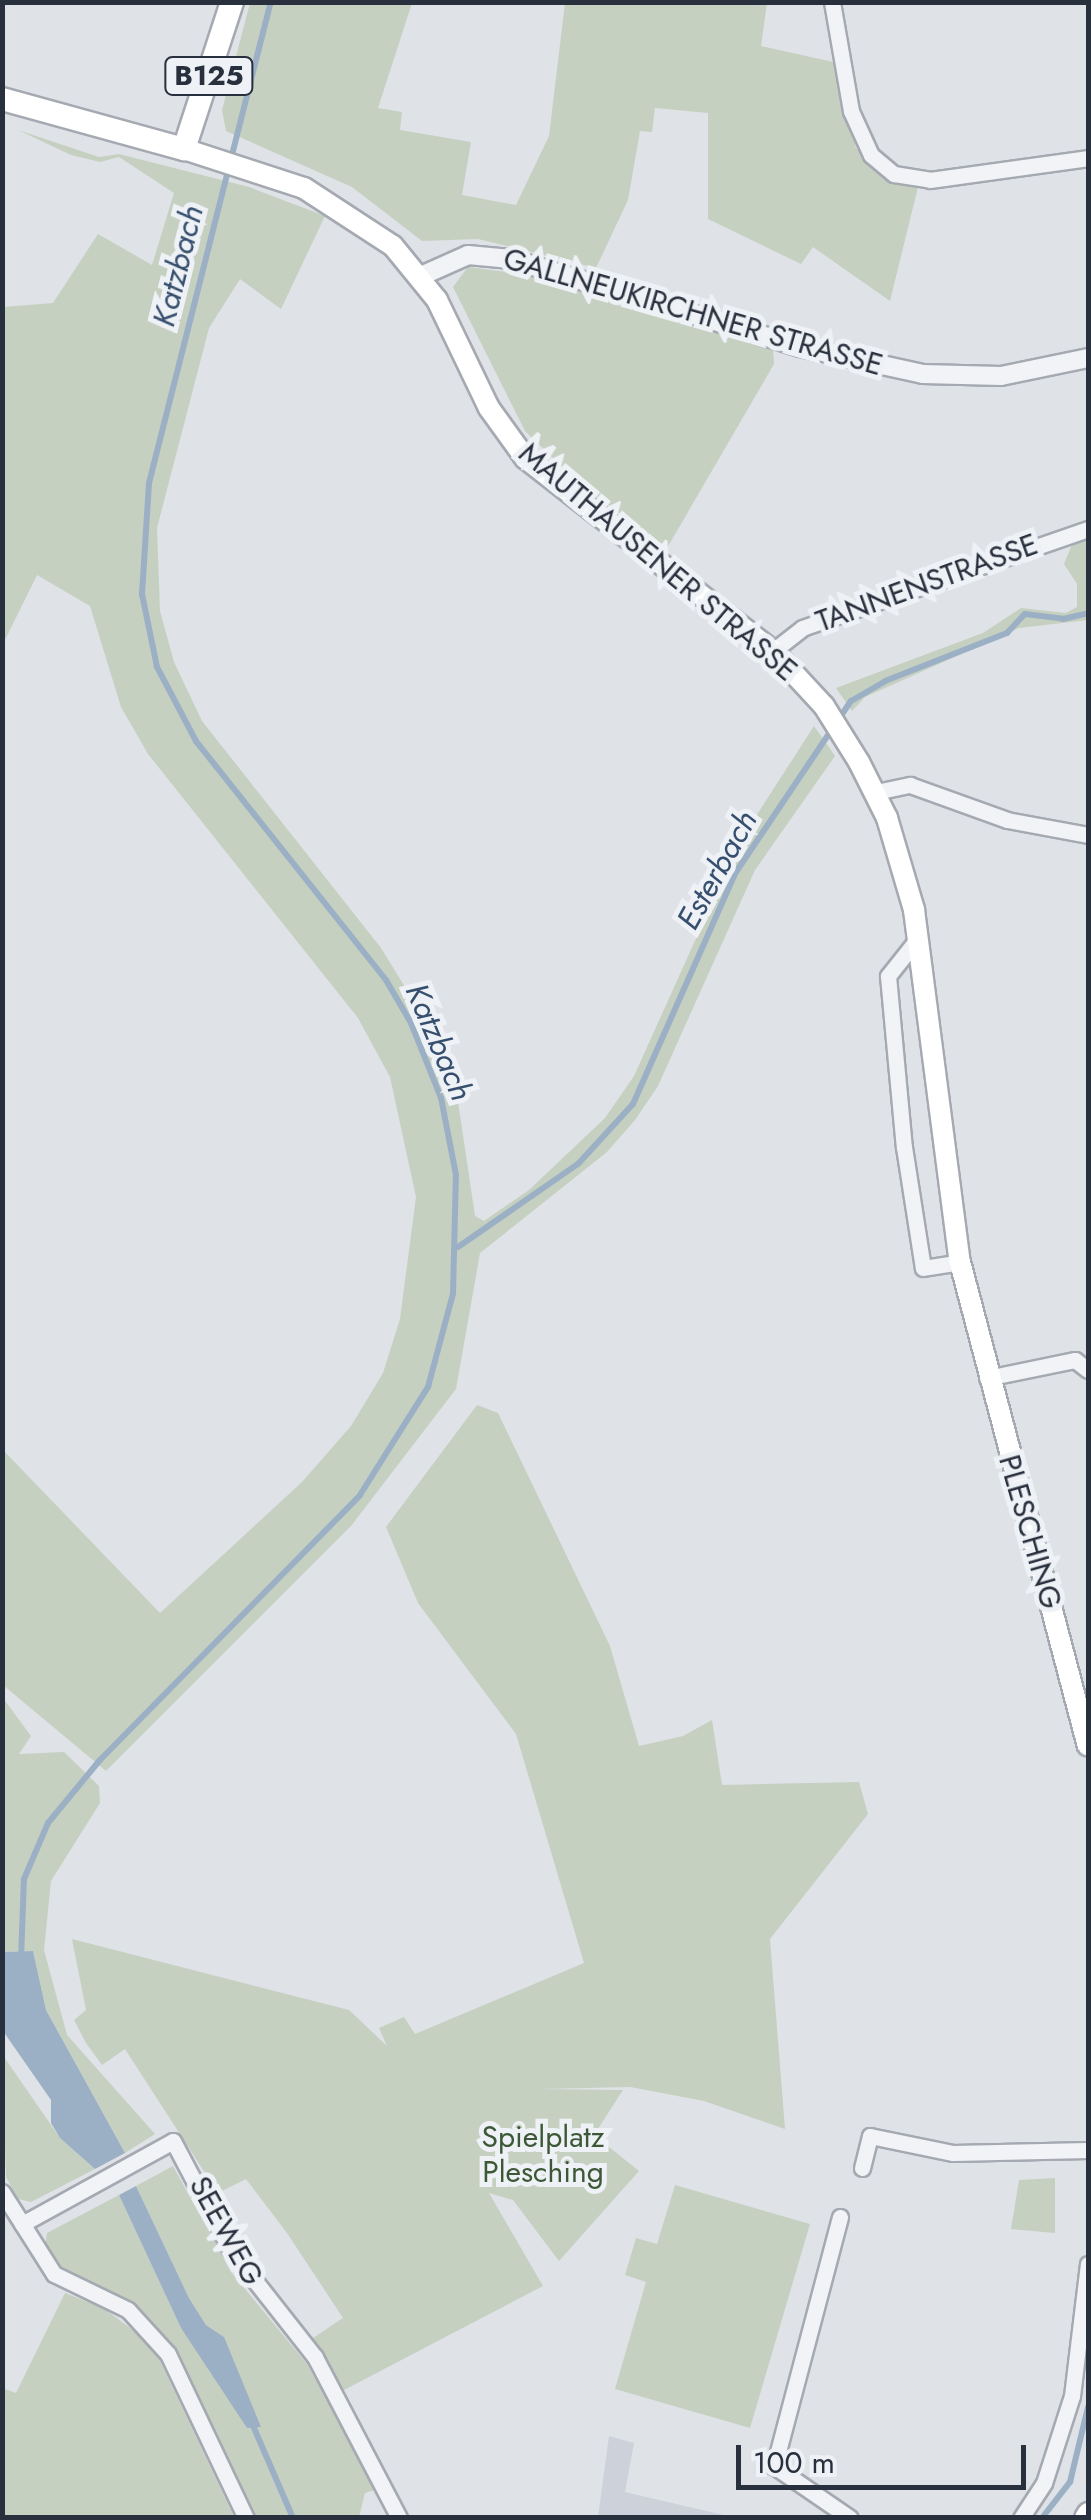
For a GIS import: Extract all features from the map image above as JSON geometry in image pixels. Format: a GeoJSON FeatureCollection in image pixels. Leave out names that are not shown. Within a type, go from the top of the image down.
{"type":"FeatureCollection","features":[{"type":"Feature","properties":{"kind":"main road","name":"B125"},"geometry":{"type":"LineString","coordinates":[[2,99],[184,148],[232,2]]}},
{"type":"Feature","properties":{"kind":"main road","name":"MAUTHAUSENER STRASSE"},"geometry":{"type":"LineString","coordinates":[[184,148],[250,169],[340,206],[421,276],[489,408],[526,458],[774,651],[824,706],[876,792],[906,876],[918,937],[960,1262],[976,1331]]}},
{"type":"Feature","properties":{"kind":"main road","name":"PLESCHING"},"geometry":{"type":"LineString","coordinates":[[976,1331],[1088,1745]]}},
{"type":"Feature","properties":{"kind":"street"},"geometry":{"type":"LineString","coordinates":[[832,2],[851,112],[870,154],[894,174],[930,180],[1088,158]]}},
{"type":"Feature","properties":{"kind":"street","name":"GALLNEUKIRCHNER STRASSE"},"geometry":{"type":"LineString","coordinates":[[421,276],[468,255],[511,259],[800,347],[941,376],[1001,376],[1088,358]]}},
{"type":"Feature","properties":{"kind":"street","name":"TANNENSTRASSE"},"geometry":{"type":"LineString","coordinates":[[774,651],[802,628],[1088,528]]}},
{"type":"Feature","properties":{"kind":"street"},"geometry":{"type":"LineString","coordinates":[[876,792],[910,785],[1008,820],[1088,836]]}},
{"type":"Feature","properties":{"kind":"street"},"geometry":{"type":"LineString","coordinates":[[918,937],[888,976],[904,1147],[923,1268],[960,1262]]}},
{"type":"Feature","properties":{"kind":"street"},"geometry":{"type":"LineString","coordinates":[[987,1378],[1075,1360],[1088,1370]]}},
{"type":"Feature","properties":{"kind":"street"},"geometry":{"type":"LineString","coordinates":[[862,2168],[870,2136],[953,2153],[1088,2150]]}},
{"type":"Feature","properties":{"kind":"street","name":"SEEWEG"},"geometry":{"type":"LineString","coordinates":[[22,2224],[174,2140],[236,2258],[315,2357],[399,2518]]}},
{"type":"Feature","properties":{"kind":"street"},"geometry":{"type":"LineString","coordinates":[[2,2192],[54,2274],[128,2310],[160,2343],[246,2518]]}},
{"type":"Feature","properties":{"kind":"street"},"geometry":{"type":"LineString","coordinates":[[840,2218],[774,2466],[850,2518]]}},
{"type":"Feature","properties":{"kind":"street"},"geometry":{"type":"LineString","coordinates":[[1021,2518],[1044,2483],[1072,2396],[1088,2264]]}},
{"type":"Feature","properties":{"kind":"shaded area"},"geometry":{"type":"Polygon","coordinates":[[[609,2436],[634,2443],[625,2492],[732,2517],[598,2517],[609,2436]]]}},
{"type":"Feature","properties":{"kind":"green space"},"geometry":{"type":"Polygon","coordinates":[[[250,3],[412,3],[378,108],[402,112],[400,130],[471,142],[462,195],[516,205],[549,136],[565,3],[767,3],[761,46],[838,63],[856,148],[887,178],[918,187],[890,301],[813,247],[801,264],[708,219],[708,113],[655,108],[652,132],[640,131],[628,200],[596,268],[478,239],[422,241],[352,187],[226,131],[222,110],[250,3]]]}},
{"type":"Feature","properties":{"kind":"green space"},"geometry":{"type":"Polygon","coordinates":[[[18,130],[99,157],[119,154],[249,187],[325,216],[281,309],[240,279],[209,328],[157,528],[160,611],[174,662],[202,721],[381,948],[424,1018],[457,1095],[475,1216],[484,1221],[529,1190],[605,1118],[634,1076],[740,841],[814,726],[835,756],[755,870],[658,1086],[635,1120],[607,1152],[480,1253],[456,1389],[351,1526],[106,1771],[3,1685],[3,1450],[160,1613],[302,1482],[351,1426],[383,1373],[400,1319],[416,1197],[390,1077],[358,1018],[148,754],[121,707],[90,606],[37,575],[3,644],[3,307],[53,303],[98,234],[152,265],[174,193],[119,157],[100,162],[71,155],[18,130]]]}},
{"type":"Feature","properties":{"kind":"green space"},"geometry":{"type":"Polygon","coordinates":[[[468,267],[528,275],[773,349],[774,364],[667,548],[581,485],[525,431],[453,287],[468,267]]]}},
{"type":"Feature","properties":{"kind":"green space"},"geometry":{"type":"Polygon","coordinates":[[[1088,538],[1088,620],[1019,628],[865,697],[852,711],[836,688],[983,633],[1021,608],[1066,613],[1077,607],[1077,584],[1064,564],[1073,542],[1088,538]]]}},
{"type":"Feature","properties":{"kind":"green space","name":"Spielplatz Plesching"},"geometry":{"type":"Polygon","coordinates":[[[477,1405],[498,1413],[610,1646],[639,1746],[683,1736],[712,1720],[722,1785],[859,1782],[868,1814],[770,1939],[785,2129],[704,2101],[630,2087],[540,2089],[623,2090],[594,2135],[639,2171],[559,2261],[513,2200],[489,2193],[543,2286],[344,2390],[313,2338],[343,2318],[287,2233],[246,2179],[218,2193],[125,2049],[102,2065],[86,2043],[74,2020],[86,2010],[72,1939],[349,2010],[387,2046],[379,2028],[404,2017],[415,2034],[584,1963],[516,1734],[418,1603],[386,1527],[477,1405]]]}},
{"type":"Feature","properties":{"kind":"green space"},"geometry":{"type":"Polygon","coordinates":[[[3,1698],[31,1736],[19,1754],[64,1752],[99,1786],[100,1803],[51,1881],[44,1950],[67,2035],[155,2134],[125,2153],[46,2010],[33,1951],[3,1952],[3,1698]]]}},
{"type":"Feature","properties":{"kind":"green space"},"geometry":{"type":"Polygon","coordinates":[[[2,2054],[60,2138],[95,2169],[31,2202],[18,2199],[6,2177],[2,2054]]]}},
{"type":"Feature","properties":{"kind":"green space"},"geometry":{"type":"Polygon","coordinates":[[[173,2166],[231,2272],[307,2364],[349,2439],[375,2490],[365,2493],[359,2517],[253,2517],[152,2324],[137,2309],[63,2273],[45,2248],[47,2233],[119,2195],[181,2328],[188,2336],[224,2337],[206,2325],[189,2298],[136,2186],[173,2166]]]}},
{"type":"Feature","properties":{"kind":"green space"},"geometry":{"type":"Polygon","coordinates":[[[1055,2178],[1055,2233],[1011,2229],[1019,2180],[1055,2178]]]}},
{"type":"Feature","properties":{"kind":"green space"},"geometry":{"type":"Polygon","coordinates":[[[675,2185],[810,2224],[750,2428],[615,2389],[646,2282],[625,2275],[636,2238],[657,2244],[675,2185]]]}},
{"type":"Feature","properties":{"kind":"green space"},"geometry":{"type":"Polygon","coordinates":[[[65,2293],[103,2308],[152,2344],[234,2517],[3,2517],[2,2388],[16,2393],[65,2293]]]}},
{"type":"Feature","properties":{"kind":"water"},"geometry":{"type":"Polygon","coordinates":[[[33,1951],[46,2010],[125,2153],[95,2169],[60,2138],[51,2123],[51,2100],[3,2031],[3,1952],[33,1951]]]}},
{"type":"Feature","properties":{"kind":"water"},"geometry":{"type":"Polygon","coordinates":[[[136,2186],[189,2298],[206,2325],[224,2337],[261,2427],[247,2428],[181,2328],[119,2195],[136,2186]]]}},
{"type":"Feature","properties":{"kind":"waterway","name":"Katzbach"},"geometry":{"type":"LineString","coordinates":[[21,1959],[24,1879],[48,1823],[100,1760],[360,1495],[428,1387],[453,1294],[456,1175],[441,1098],[411,1023],[386,980],[196,741],[157,667],[142,594],[149,483],[271,2]]}},
{"type":"Feature","properties":{"kind":"waterway","name":"Esterbach"},"geometry":{"type":"LineString","coordinates":[[458,1247],[578,1164],[633,1104],[736,872],[851,701],[885,681],[1007,633],[1025,614],[1063,619],[1088,613]]}},
{"type":"Feature","properties":{"kind":"waterway"},"geometry":{"type":"LineString","coordinates":[[1042,2518],[1070,2482],[1088,2407]]}},
{"type":"Feature","properties":{"kind":"waterway"},"geometry":{"type":"LineString","coordinates":[[251,2421],[293,2518]]}}]}
